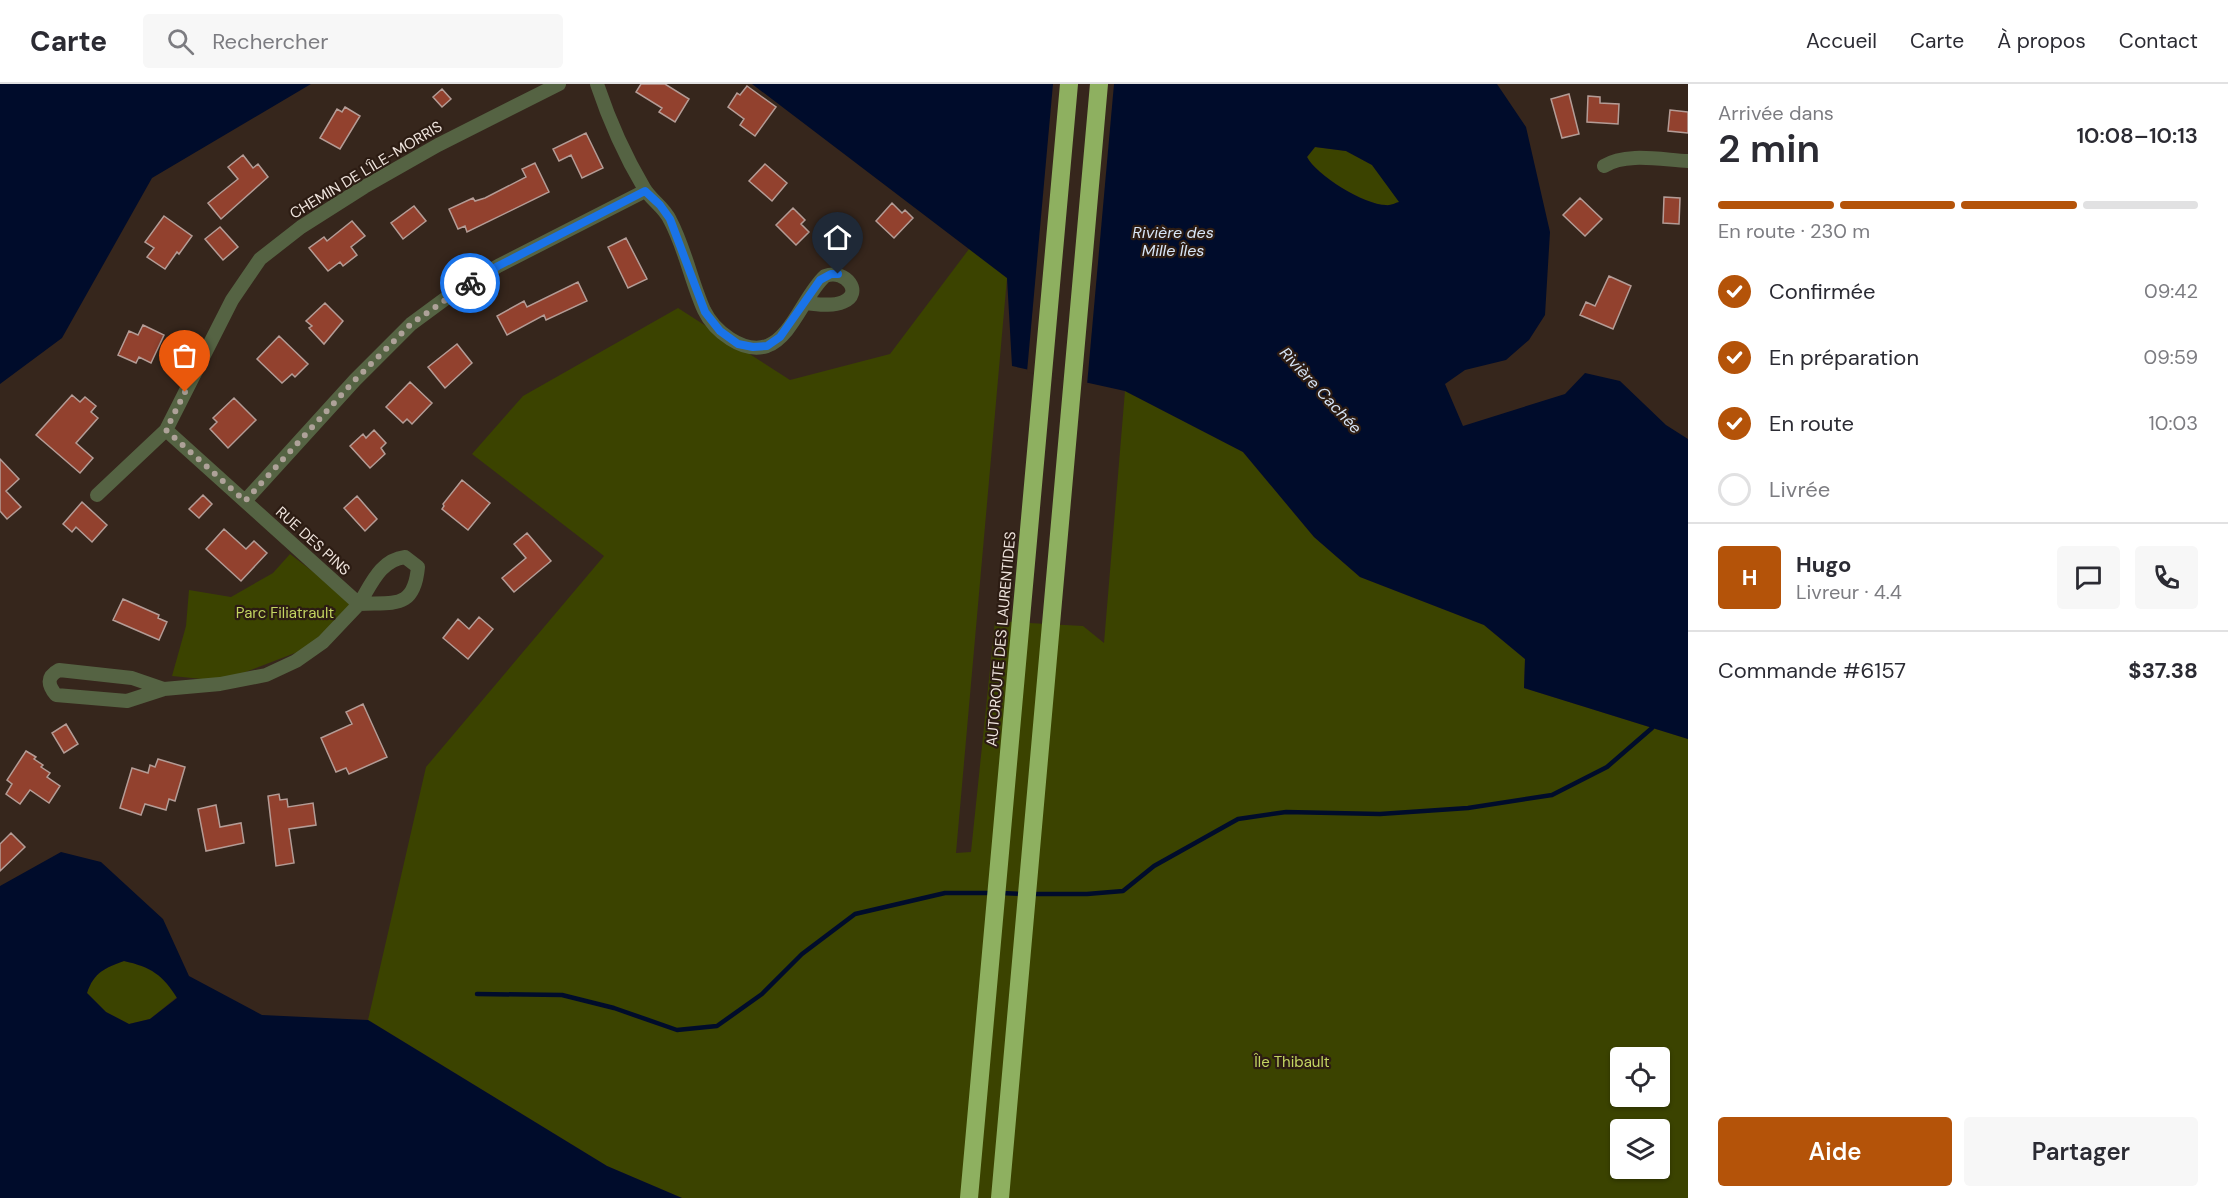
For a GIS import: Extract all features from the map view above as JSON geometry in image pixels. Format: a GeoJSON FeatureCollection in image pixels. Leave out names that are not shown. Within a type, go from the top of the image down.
{"type":"FeatureCollection","features":[{"type":"Feature","properties":{"kind":"highway","name":"AUTOROUTE DES LAURENTIDES"},"geometry":{"type":"LineString","coordinates":[[969,1198],[1069,84]]}},
{"type":"Feature","properties":{"kind":"highway"},"geometry":{"type":"LineString","coordinates":[[1000,1198],[1099,84]]}},
{"type":"Feature","properties":{"kind":"street","name":"CHEMIN DE L'ÎLE-MORRIS"},"geometry":{"type":"LineString","coordinates":[[97,495],[166,430],[232,300],[260,259],[301,226],[364,187],[438,145],[559,84]]}},
{"type":"Feature","properties":{"kind":"street"},"geometry":{"type":"LineString","coordinates":[[597,84],[614,129],[645,191],[660,205],[670,219],[705,312],[720,331],[738,344],[753,347],[767,346],[780,337],[805,303]]}},
{"type":"Feature","properties":{"kind":"street"},"geometry":{"type":"LineString","coordinates":[[1604,166],[1613,161],[1629,159],[1688,161]]}},
{"type":"Feature","properties":{"kind":"street"},"geometry":{"type":"LineString","coordinates":[[245,501],[355,380],[411,324],[449,296],[498,266],[645,191]]}},
{"type":"Feature","properties":{"kind":"street","name":"RUE DES PINS"},"geometry":{"type":"LineString","coordinates":[[166,430],[358,604]]}},
{"type":"Feature","properties":{"kind":"street"},"geometry":{"type":"LineString","coordinates":[[164,689],[132,678],[59,670],[53,673],[49,680],[49,686],[56,695],[127,701],[164,689],[220,684],[266,675],[296,661],[323,642],[358,604],[380,569],[393,558],[405,557],[418,567],[416,583],[411,595],[400,602],[358,604]]}},
{"type":"Feature","properties":{"kind":"green space"},"geometry":{"type":"Polygon","coordinates":[[[1315,147],[1346,151],[1372,165],[1400,202],[1389,205],[1377,204],[1342,188],[1320,172],[1307,157],[1315,147]]]}},
{"type":"Feature","properties":{"kind":"green space","name":"Île Thibault"},"geometry":{"type":"Polygon","coordinates":[[[969,249],[1007,278],[956,853],[971,852],[995,621],[1083,626],[1104,643],[1125,391],[1243,452],[1314,537],[1360,577],[1484,625],[1525,659],[1524,688],[1688,739],[1688,1198],[682,1198],[607,1166],[368,1020],[426,767],[604,556],[472,454],[523,396],[678,308],[790,380],[890,354],[969,249]]]}},
{"type":"Feature","properties":{"kind":"green space","name":"Parc Filiatrault"},"geometry":{"type":"Polygon","coordinates":[[[290,554],[355,604],[308,648],[222,681],[172,676],[186,626],[189,590],[231,597],[273,573],[290,554]]]}},
{"type":"Feature","properties":{"kind":"green space"},"geometry":{"type":"Polygon","coordinates":[[[124,961],[142,966],[155,973],[177,997],[150,1019],[129,1024],[106,1012],[87,993],[97,975],[124,961]]]}},
{"type":"Feature","properties":{"kind":"water"},"geometry":{"type":"Polygon","coordinates":[[[0,84],[311,84],[152,178],[62,338],[0,384],[0,84]]]}},
{"type":"Feature","properties":{"kind":"water","name":"Rivière des Mille Îles"},"geometry":{"type":"Polygon","coordinates":[[[752,84],[1497,84],[1526,127],[1550,232],[1545,315],[1529,340],[1506,360],[1465,370],[1445,384],[1463,426],[1565,394],[1585,373],[1620,381],[1666,425],[1688,439],[1688,739],[1524,688],[1525,659],[1484,625],[1360,577],[1314,537],[1243,452],[1125,391],[1012,366],[1007,278],[752,84]],[[1315,147],[1307,157],[1320,172],[1354,195],[1377,204],[1389,205],[1399,202],[1372,165],[1346,151],[1315,147]]]}},
{"type":"Feature","properties":{"kind":"water"},"geometry":{"type":"Polygon","coordinates":[[[61,852],[101,862],[163,919],[189,976],[262,1015],[368,1020],[607,1166],[682,1198],[0,1198],[0,886],[61,852]],[[124,961],[106,969],[93,980],[87,993],[106,1012],[129,1024],[150,1019],[177,998],[167,983],[155,973],[124,961]]]}},
{"type":"Feature","properties":{"kind":"pier"},"geometry":{"type":"Polygon","coordinates":[[[1053,84],[1114,84],[1087,385],[1027,372],[1053,84]]]}},
{"type":"Feature","properties":{"kind":"building"},"geometry":{"type":"Polygon","coordinates":[[[641,84],[665,84],[689,99],[675,122],[659,112],[662,108],[636,92],[641,84]]]}},
{"type":"Feature","properties":{"kind":"building"},"geometry":{"type":"Polygon","coordinates":[[[747,86],[776,107],[755,136],[740,125],[744,119],[728,107],[737,93],[740,95],[747,86]]]}},
{"type":"Feature","properties":{"kind":"building"},"geometry":{"type":"Polygon","coordinates":[[[442,89],[451,99],[442,107],[433,97],[442,89]]]}},
{"type":"Feature","properties":{"kind":"building"},"geometry":{"type":"Polygon","coordinates":[[[1569,94],[1579,134],[1562,138],[1551,99],[1569,94]]]}},
{"type":"Feature","properties":{"kind":"building"},"geometry":{"type":"Polygon","coordinates":[[[1588,96],[1600,97],[1600,103],[1619,104],[1618,124],[1587,122],[1588,96]]]}},
{"type":"Feature","properties":{"kind":"building"},"geometry":{"type":"Polygon","coordinates":[[[345,107],[360,116],[340,149],[320,138],[337,109],[342,112],[345,107]]]}},
{"type":"Feature","properties":{"kind":"building"},"geometry":{"type":"Polygon","coordinates":[[[1670,110],[1688,112],[1688,133],[1668,131],[1670,110]]]}},
{"type":"Feature","properties":{"kind":"building"},"geometry":{"type":"Polygon","coordinates":[[[586,133],[603,168],[582,178],[571,155],[559,161],[553,149],[586,133]]]}},
{"type":"Feature","properties":{"kind":"building"},"geometry":{"type":"Polygon","coordinates":[[[243,155],[253,168],[258,164],[268,177],[221,219],[208,203],[238,179],[228,167],[243,155]]]}},
{"type":"Feature","properties":{"kind":"building"},"geometry":{"type":"Polygon","coordinates":[[[535,163],[549,192],[467,232],[465,226],[458,229],[449,209],[473,198],[475,201],[485,198],[526,177],[522,169],[535,163]]]}},
{"type":"Feature","properties":{"kind":"building"},"geometry":{"type":"Polygon","coordinates":[[[765,164],[787,183],[772,201],[749,181],[765,164]]]}},
{"type":"Feature","properties":{"kind":"building"},"geometry":{"type":"Polygon","coordinates":[[[1664,197],[1680,198],[1679,224],[1663,223],[1664,197]]]}},
{"type":"Feature","properties":{"kind":"building"},"geometry":{"type":"Polygon","coordinates":[[[1580,198],[1602,219],[1585,236],[1563,215],[1580,198]]]}},
{"type":"Feature","properties":{"kind":"building"},"geometry":{"type":"Polygon","coordinates":[[[892,203],[902,213],[905,210],[913,218],[894,238],[876,221],[892,203]]]}},
{"type":"Feature","properties":{"kind":"building"},"geometry":{"type":"Polygon","coordinates":[[[414,206],[426,221],[403,239],[391,223],[414,206]]]}},
{"type":"Feature","properties":{"kind":"building"},"geometry":{"type":"Polygon","coordinates":[[[793,208],[805,220],[801,224],[809,232],[796,245],[776,225],[793,208]]]}},
{"type":"Feature","properties":{"kind":"building"},"geometry":{"type":"Polygon","coordinates":[[[164,216],[192,236],[165,269],[147,257],[154,248],[145,242],[164,216]]]}},
{"type":"Feature","properties":{"kind":"building"},"geometry":{"type":"Polygon","coordinates":[[[352,221],[365,236],[351,247],[357,255],[343,266],[340,262],[328,271],[309,248],[324,237],[327,241],[352,221]]]}},
{"type":"Feature","properties":{"kind":"building"},"geometry":{"type":"Polygon","coordinates":[[[220,227],[238,247],[223,260],[205,239],[220,227]]]}},
{"type":"Feature","properties":{"kind":"building"},"geometry":{"type":"Polygon","coordinates":[[[626,238],[647,279],[628,288],[608,247],[626,238]]]}},
{"type":"Feature","properties":{"kind":"building"},"geometry":{"type":"Polygon","coordinates":[[[1609,276],[1631,286],[1613,329],[1580,315],[1586,302],[1595,306],[1609,276]]]}},
{"type":"Feature","properties":{"kind":"building"},"geometry":{"type":"Polygon","coordinates":[[[578,282],[587,301],[546,320],[544,315],[507,335],[497,316],[524,301],[527,307],[578,282]]]}},
{"type":"Feature","properties":{"kind":"building"},"geometry":{"type":"Polygon","coordinates":[[[325,303],[343,321],[324,344],[309,328],[312,326],[306,321],[325,303]]]}},
{"type":"Feature","properties":{"kind":"building"},"geometry":{"type":"Polygon","coordinates":[[[143,325],[164,335],[151,363],[139,357],[136,363],[118,355],[129,331],[138,335],[143,325]]]}},
{"type":"Feature","properties":{"kind":"building"},"geometry":{"type":"Polygon","coordinates":[[[279,336],[308,364],[295,377],[292,374],[282,383],[257,359],[279,336]]]}},
{"type":"Feature","properties":{"kind":"building"},"geometry":{"type":"Polygon","coordinates":[[[457,344],[472,363],[445,388],[428,367],[457,344]]]}},
{"type":"Feature","properties":{"kind":"building"},"geometry":{"type":"Polygon","coordinates":[[[410,382],[432,403],[412,424],[407,419],[403,423],[386,407],[410,382]]]}},
{"type":"Feature","properties":{"kind":"building"},"geometry":{"type":"Polygon","coordinates":[[[72,395],[80,402],[85,397],[96,406],[91,412],[98,418],[76,443],[93,458],[80,473],[36,435],[72,395]]]}},
{"type":"Feature","properties":{"kind":"building"},"geometry":{"type":"Polygon","coordinates":[[[234,398],[256,420],[228,448],[210,429],[217,422],[213,418],[234,398]]]}},
{"type":"Feature","properties":{"kind":"building"},"geometry":{"type":"Polygon","coordinates":[[[374,430],[386,443],[381,448],[385,454],[370,468],[350,446],[363,434],[366,438],[374,430]]]}},
{"type":"Feature","properties":{"kind":"building"},"geometry":{"type":"Polygon","coordinates":[[[0,459],[19,479],[6,491],[21,507],[7,519],[0,511],[0,459]]]}},
{"type":"Feature","properties":{"kind":"building"},"geometry":{"type":"Polygon","coordinates":[[[462,480],[490,503],[468,530],[442,509],[443,504],[462,480]]]}},
{"type":"Feature","properties":{"kind":"building"},"geometry":{"type":"Polygon","coordinates":[[[203,495],[212,504],[199,518],[189,509],[203,495]]]}},
{"type":"Feature","properties":{"kind":"building"},"geometry":{"type":"Polygon","coordinates":[[[357,496],[377,519],[365,531],[344,508],[357,496]]]}},
{"type":"Feature","properties":{"kind":"building"},"geometry":{"type":"Polygon","coordinates":[[[82,502],[107,525],[92,542],[76,527],[72,532],[63,524],[82,502]]]}},
{"type":"Feature","properties":{"kind":"building"},"geometry":{"type":"Polygon","coordinates":[[[224,529],[246,549],[254,541],[267,553],[241,581],[206,549],[224,529]]]}},
{"type":"Feature","properties":{"kind":"building"},"geometry":{"type":"Polygon","coordinates":[[[527,533],[551,561],[514,592],[502,578],[526,558],[514,544],[527,533]]]}},
{"type":"Feature","properties":{"kind":"building"},"geometry":{"type":"Polygon","coordinates":[[[123,599],[159,615],[158,618],[167,622],[159,640],[113,620],[123,599]]]}},
{"type":"Feature","properties":{"kind":"building"},"geometry":{"type":"Polygon","coordinates":[[[479,617],[493,629],[468,659],[443,638],[458,619],[469,629],[479,617]]]}},
{"type":"Feature","properties":{"kind":"building"},"geometry":{"type":"Polygon","coordinates":[[[363,704],[387,757],[349,774],[346,768],[336,772],[321,738],[352,724],[346,712],[363,704]]]}},
{"type":"Feature","properties":{"kind":"building"},"geometry":{"type":"Polygon","coordinates":[[[66,724],[78,744],[64,753],[52,733],[66,724]]]}},
{"type":"Feature","properties":{"kind":"building"},"geometry":{"type":"Polygon","coordinates":[[[26,751],[36,757],[34,759],[43,765],[41,767],[50,773],[47,777],[60,786],[49,803],[30,790],[20,804],[6,794],[12,784],[7,780],[26,751]]]}},
{"type":"Feature","properties":{"kind":"building"},"geometry":{"type":"Polygon","coordinates":[[[158,759],[185,767],[175,801],[169,799],[166,810],[145,804],[141,815],[120,808],[132,768],[148,773],[150,765],[155,767],[158,759]]]}},
{"type":"Feature","properties":{"kind":"building"},"geometry":{"type":"Polygon","coordinates":[[[279,794],[280,800],[287,799],[288,807],[313,803],[316,825],[289,829],[294,863],[276,866],[268,796],[279,794]]]}},
{"type":"Feature","properties":{"kind":"building"},"geometry":{"type":"Polygon","coordinates":[[[216,805],[220,827],[241,823],[244,843],[206,851],[198,809],[216,805]]]}},
{"type":"Feature","properties":{"kind":"building"},"geometry":{"type":"Polygon","coordinates":[[[11,833],[25,847],[0,871],[0,844],[11,833]]]}},
{"type":"Feature","properties":{"kind":"waterway"},"geometry":{"type":"LineString","coordinates":[[1031,894],[1087,894],[1123,891],[1154,866],[1238,819],[1286,812],[1380,814],[1468,808],[1552,795],[1607,767],[1652,728]]}},
{"type":"Feature","properties":{"kind":"waterway"},"geometry":{"type":"LineString","coordinates":[[477,994],[562,995],[614,1008],[677,1030],[717,1026],[762,994],[802,954],[855,914],[945,893],[992,893]]}},
{"type":"Feature","properties":{"kind":"waterway"},"geometry":{"type":"LineString","coordinates":[[1001,893],[1022,894]]}},
{"type":"Feature","properties":{"kind":"way so far"},"geometry":{"type":"LineString","coordinates":[[185,392],[166,430],[245,501],[355,380],[411,324],[470,283]]}},
{"type":"Feature","properties":{"kind":"route"},"geometry":{"type":"LineString","coordinates":[[470,283],[498,266],[645,191],[660,205],[670,219],[705,312],[720,331],[738,344],[753,347],[767,346],[780,337],[820,280],[825,276],[838,274]]}},
{"type":"Feature","properties":{"kind":"water label","name":"Rivière Cachée"},"geometry":{"type":"Point","coordinates":[1321,390]}}]}
